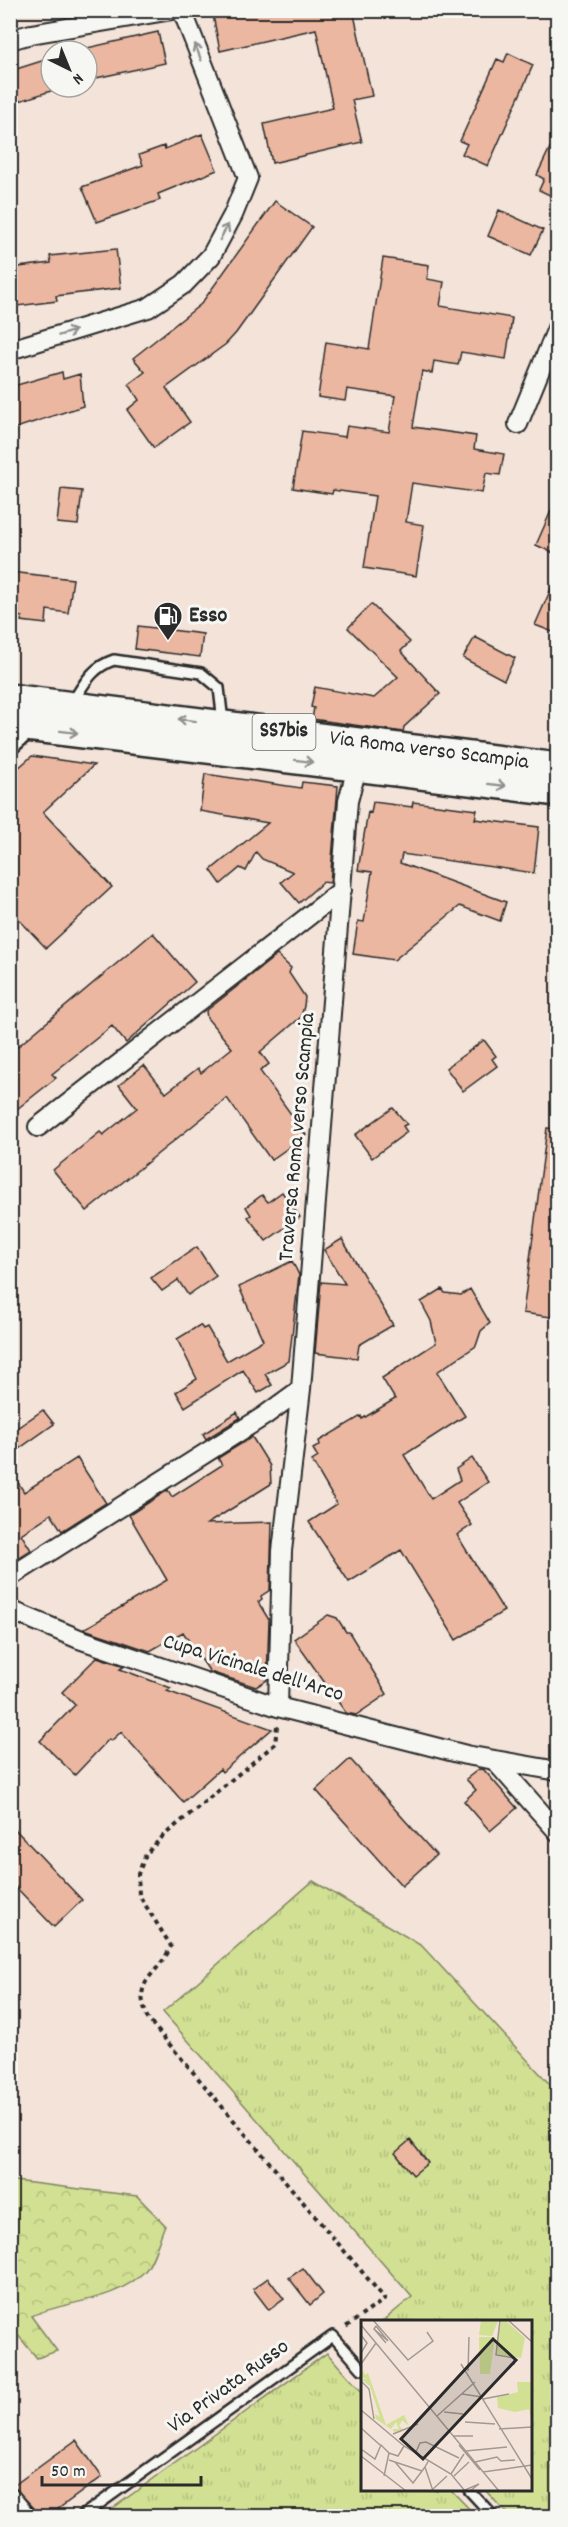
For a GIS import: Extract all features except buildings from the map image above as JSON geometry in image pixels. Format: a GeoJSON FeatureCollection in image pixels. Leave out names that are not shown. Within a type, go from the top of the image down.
{"type":"FeatureCollection","features":[{"type":"Feature","properties":{"kind":"main road","name":"Via Roma verso Scampia"},"geometry":{"type":"LineString","coordinates":[[10,698],[42,715],[357,768],[558,792]]}},
{"type":"Feature","properties":{"kind":"main road","name":"Via Roma verso Scampia"},"geometry":{"type":"LineString","coordinates":[[42,715],[223,725],[558,767]]}},
{"type":"Feature","properties":{"kind":"street"},"geometry":{"type":"LineString","coordinates":[[10,40],[31,34],[171,10]]}},
{"type":"Feature","properties":{"kind":"street"},"geometry":{"type":"LineString","coordinates":[[10,350],[148,308],[184,284],[211,256],[233,215],[248,178],[182,10]]}},
{"type":"Feature","properties":{"kind":"street"},"geometry":{"type":"LineString","coordinates":[[518,424],[558,326]]}},
{"type":"Feature","properties":{"kind":"street","name":"Traversa Roma verso Scampia"},"geometry":{"type":"LineString","coordinates":[[278,1707],[282,1551],[301,1389],[348,801],[357,768]]}},
{"type":"Feature","properties":{"kind":"street"},"geometry":{"type":"LineString","coordinates":[[38,1127],[342,890]]}},
{"type":"Feature","properties":{"kind":"street"},"geometry":{"type":"LineString","coordinates":[[10,1577],[264,1416],[301,1389]]}},
{"type":"Feature","properties":{"kind":"street","name":"Cupa Vicinale dell'Arco"},"geometry":{"type":"LineString","coordinates":[[10,1610],[79,1639],[278,1707],[494,1760],[558,1772]]}},
{"type":"Feature","properties":{"kind":"street"},"geometry":{"type":"LineString","coordinates":[[494,1760],[558,1832]]}},
{"type":"Feature","properties":{"kind":"street"},"geometry":{"type":"LineString","coordinates":[[10,2497],[26,2517]]}},
{"type":"Feature","properties":{"kind":"lane"},"geometry":{"type":"LineString","coordinates":[[10,751],[42,715],[101,664],[114,660],[201,673],[219,688],[223,725]]}},
{"type":"Feature","properties":{"kind":"lane"},"geometry":{"type":"LineString","coordinates":[[333,2336],[361,2368]]}},
{"type":"Feature","properties":{"kind":"lane","name":"Via Privata Russo"},"geometry":{"type":"LineString","coordinates":[[82,2517],[333,2336]]}},
{"type":"Feature","properties":{"kind":"lane"},"geometry":{"type":"LineString","coordinates":[[470,2491],[493,2517]]}},
{"type":"Feature","properties":{"kind":"path"},"geometry":{"type":"LineString","coordinates":[[278,1707],[275,1744],[163,1836],[146,1854],[138,1874],[139,1895],[171,1946],[165,1959],[143,1984],[141,2001],[148,2019],[385,2299],[333,2336]]}},
{"type":"Feature","properties":{"kind":"green space"},"geometry":{"type":"Polygon","coordinates":[[[313,1881],[422,1946],[557,2092],[557,2516],[509,2516],[486,2491],[532,2491],[532,2320],[384,2320],[412,2297],[163,2012],[313,1881]]]}},
{"type":"Feature","properties":{"kind":"green space"},"geometry":{"type":"Polygon","coordinates":[[[11,2175],[15,2181],[137,2196],[165,2225],[148,2268],[132,2282],[105,2295],[31,2316],[57,2351],[37,2358],[11,2327],[11,2175]]]}},
{"type":"Feature","properties":{"kind":"green space"},"geometry":{"type":"Polygon","coordinates":[[[327,2353],[361,2391],[361,2491],[452,2491],[476,2516],[102,2516],[327,2353]]]}},
{"type":"Feature","properties":{"kind":"place","name":"Esso"},"geometry":{"type":"Point","coordinates":[168,642]}}]}
